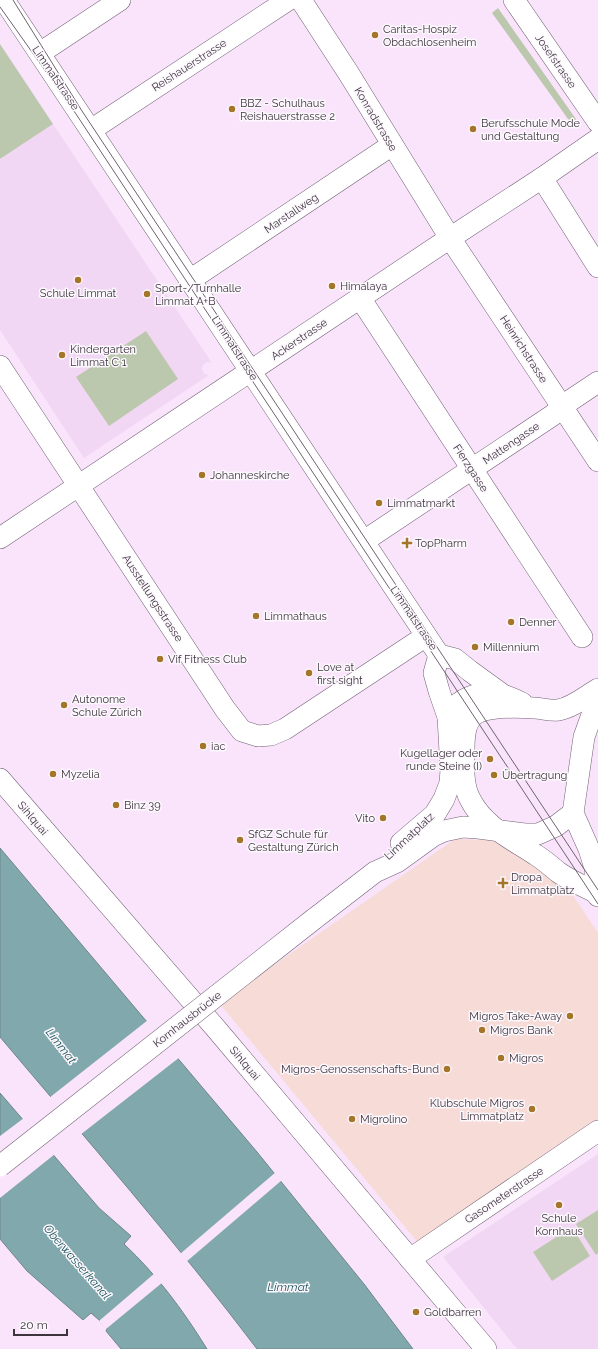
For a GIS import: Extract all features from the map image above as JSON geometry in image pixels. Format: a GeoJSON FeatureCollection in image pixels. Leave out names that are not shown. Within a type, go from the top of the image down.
{"type":"FeatureCollection","features":[{"type":"Feature","properties":{"kind":"street","name":"Limmatstrasse"},"geometry":{"type":"LineString","coordinates":[[4,0],[439,656]]}},
{"type":"Feature","properties":{"kind":"street"},"geometry":{"type":"LineString","coordinates":[[40,53],[120,0]]}},
{"type":"Feature","properties":{"kind":"street","name":"Reishauerstrasse"},"geometry":{"type":"LineString","coordinates":[[91,130],[288,0]]}},
{"type":"Feature","properties":{"kind":"street","name":"Konradstrasse"},"geometry":{"type":"LineString","coordinates":[[301,0],[450,238]]}},
{"type":"Feature","properties":{"kind":"street","name":"Josefstrasse"},"geometry":{"type":"LineString","coordinates":[[514,0],[598,122]]}},
{"type":"Feature","properties":{"kind":"street","name":"Ackerstrasse"},"geometry":{"type":"LineString","coordinates":[[0,538],[542,178],[598,138]]}},
{"type":"Feature","properties":{"kind":"street","name":"Marstallweg"},"geometry":{"type":"LineString","coordinates":[[190,280],[392,145]]}},
{"type":"Feature","properties":{"kind":"street"},"geometry":{"type":"LineString","coordinates":[[542,178],[598,267]]}},
{"type":"Feature","properties":{"kind":"street","name":"Heinrichstrasse"},"geometry":{"type":"LineString","coordinates":[[450,238],[598,461]]}},
{"type":"Feature","properties":{"kind":"street","name":"Fierzgasse"},"geometry":{"type":"LineString","coordinates":[[360,298],[582,637]]}},
{"type":"Feature","properties":{"kind":"street","name":"Ausstellungsstrasse"},"geometry":{"type":"LineString","coordinates":[[0,366],[225,709],[242,731],[258,736],[271,735],[284,729],[426,636]]}},
{"type":"Feature","properties":{"kind":"street","name":"Mattengasse"},"geometry":{"type":"LineString","coordinates":[[364,542],[553,415],[598,382]]}},
{"type":"Feature","properties":{"kind":"street","name":"Limmatplatz"},"geometry":{"type":"LineString","coordinates":[[376,872],[386,855],[435,814],[444,799],[450,783],[451,770],[448,717],[434,672],[439,656],[455,659],[502,695]]}},
{"type":"Feature","properties":{"kind":"street","name":"Limmatplatz"},"geometry":{"type":"LineString","coordinates":[[597,894],[559,872],[496,830],[476,810],[469,799],[465,786],[464,735],[465,730],[474,716],[480,712],[500,708],[558,710],[573,704],[598,689]]}},
{"type":"Feature","properties":{"kind":"street","name":"Limmatplatz"},"geometry":{"type":"LineString","coordinates":[[448,717],[455,705],[476,695],[487,693],[502,695],[534,708]]}},
{"type":"Feature","properties":{"kind":"street"},"geometry":{"type":"LineString","coordinates":[[573,813],[584,736],[598,698]]}},
{"type":"Feature","properties":{"kind":"street","name":"Sihlquai"},"geometry":{"type":"LineString","coordinates":[[0,779],[218,1031],[486,1349]]}},
{"type":"Feature","properties":{"kind":"street","name":"Limmatplatz"},"geometry":{"type":"LineString","coordinates":[[376,872],[397,862],[433,836],[444,831],[463,827],[525,834],[538,834],[556,826],[573,813],[595,868],[597,894]]}},
{"type":"Feature","properties":{"kind":"street","name":"Kornhausbrücke"},"geometry":{"type":"LineString","coordinates":[[0,1166],[376,872]]}},
{"type":"Feature","properties":{"kind":"street","name":"Gasometerstrasse"},"geometry":{"type":"LineString","coordinates":[[410,1259],[598,1131]]}},
{"type":"Feature","properties":{"kind":"shaded area"},"geometry":{"type":"Polygon","coordinates":[[[498,8],[578,122],[573,126],[492,13],[498,8]]]}},
{"type":"Feature","properties":{"kind":"shaded area"},"geometry":{"type":"Polygon","coordinates":[[[0,44],[53,124],[0,159],[0,44]]]}},
{"type":"Feature","properties":{"kind":"shaded area","name":"Schule Limmat"},"geometry":{"type":"Polygon","coordinates":[[[53,124],[212,363],[207,362],[203,365],[202,370],[205,374],[209,375],[84,458],[0,330],[0,159],[53,124]]]}},
{"type":"Feature","properties":{"kind":"shaded area"},"geometry":{"type":"Polygon","coordinates":[[[146,331],[178,379],[109,426],[76,377],[146,331]]]}},
{"type":"Feature","properties":{"kind":"shaded area"},"geometry":{"type":"Polygon","coordinates":[[[455,839],[491,840],[564,882],[598,933],[598,1122],[419,1244],[219,1003],[455,839]]]}},
{"type":"Feature","properties":{"kind":"shaded area","name":"Schule Kornhaus"},"geometry":{"type":"Polygon","coordinates":[[[598,1154],[598,1349],[517,1349],[443,1257],[598,1154]]]}},
{"type":"Feature","properties":{"kind":"shaded area"},"geometry":{"type":"Polygon","coordinates":[[[598,1210],[598,1253],[596,1255],[576,1224],[598,1210]]]}},
{"type":"Feature","properties":{"kind":"shaded area"},"geometry":{"type":"Polygon","coordinates":[[[572,1227],[590,1256],[552,1281],[533,1252],[572,1227]]]}},
{"type":"Feature","properties":{"kind":"water","name":"Limmat"},"geometry":{"type":"Polygon","coordinates":[[[0,848],[257,1152],[364,1284],[413,1349],[257,1349],[163,1230],[0,1037],[0,848]]]}},
{"type":"Feature","properties":{"kind":"water","name":"Oberwasserkanal"},"geometry":{"type":"Polygon","coordinates":[[[0,1093],[99,1208],[131,1236],[124,1244],[148,1268],[169,1294],[189,1320],[207,1349],[121,1349],[99,1320],[91,1313],[83,1320],[27,1271],[0,1239],[0,1093]]]}},
{"type":"Feature","properties":{"kind":"pier"},"geometry":{"type":"Polygon","coordinates":[[[148,1020],[180,1057],[80,1135],[49,1098],[148,1020]]]}},
{"type":"Feature","properties":{"kind":"pier"},"geometry":{"type":"Polygon","coordinates":[[[24,1118],[55,1154],[0,1198],[0,1136],[24,1118]]]}},
{"type":"Feature","properties":{"kind":"pier"},"geometry":{"type":"Polygon","coordinates":[[[276,1172],[282,1180],[186,1262],[180,1254],[276,1172]]]}},
{"type":"Feature","properties":{"kind":"pier"},"geometry":{"type":"Polygon","coordinates":[[[155,1273],[163,1282],[106,1329],[99,1321],[155,1273]]]}},
{"type":"Feature","properties":{"kind":"tram line"},"geometry":{"type":"LineString","coordinates":[[13,0],[82,111],[598,890]]}},
{"type":"Feature","properties":{"kind":"tram line"},"geometry":{"type":"LineString","coordinates":[[0,7],[76,114],[598,904]]}},
{"type":"Feature","properties":{"kind":"place","name":"Caritas-Hospiz Obdachlosenheim"},"geometry":{"type":"Point","coordinates":[375,35]}},
{"type":"Feature","properties":{"kind":"place","name":"BBZ - Schulhaus Reishauerstrasse 2"},"geometry":{"type":"Point","coordinates":[232,109]}},
{"type":"Feature","properties":{"kind":"place","name":"Berufsschule Mode und Gestaltung"},"geometry":{"type":"Point","coordinates":[473,129]}},
{"type":"Feature","properties":{"kind":"place","name":"Schule Limmat"},"geometry":{"type":"Point","coordinates":[78,280]}},
{"type":"Feature","properties":{"kind":"place","name":"Himalaya"},"geometry":{"type":"Point","coordinates":[332,286]}},
{"type":"Feature","properties":{"kind":"place","name":"Sport-/Turnhalle Limmat A+B"},"geometry":{"type":"Point","coordinates":[147,294]}},
{"type":"Feature","properties":{"kind":"place","name":"Kindergarten Limmat C 1"},"geometry":{"type":"Point","coordinates":[62,355]}},
{"type":"Feature","properties":{"kind":"place","name":"Johanneskirche"},"geometry":{"type":"Point","coordinates":[202,475]}},
{"type":"Feature","properties":{"kind":"place","name":"Limmatmarkt"},"geometry":{"type":"Point","coordinates":[379,503]}},
{"type":"Feature","properties":{"kind":"place","name":"TopPharm"},"geometry":{"type":"Point","coordinates":[407,543]}},
{"type":"Feature","properties":{"kind":"place","name":"Limmathaus"},"geometry":{"type":"Point","coordinates":[256,616]}},
{"type":"Feature","properties":{"kind":"place","name":"Denner"},"geometry":{"type":"Point","coordinates":[511,622]}},
{"type":"Feature","properties":{"kind":"place","name":"Millennium"},"geometry":{"type":"Point","coordinates":[475,647]}},
{"type":"Feature","properties":{"kind":"place","name":"Vif Fitness Club"},"geometry":{"type":"Point","coordinates":[160,659]}},
{"type":"Feature","properties":{"kind":"place","name":"Love at first sight"},"geometry":{"type":"Point","coordinates":[309,673]}},
{"type":"Feature","properties":{"kind":"place","name":"Autonome Schule Zürich"},"geometry":{"type":"Point","coordinates":[64,705]}},
{"type":"Feature","properties":{"kind":"place","name":"iac"},"geometry":{"type":"Point","coordinates":[203,746]}},
{"type":"Feature","properties":{"kind":"place","name":"Kugellager oder runde Steine (I)"},"geometry":{"type":"Point","coordinates":[490,759]}},
{"type":"Feature","properties":{"kind":"place","name":"Myzelia"},"geometry":{"type":"Point","coordinates":[53,774]}},
{"type":"Feature","properties":{"kind":"place","name":"Übertragung"},"geometry":{"type":"Point","coordinates":[494,775]}},
{"type":"Feature","properties":{"kind":"place","name":"Binz 39"},"geometry":{"type":"Point","coordinates":[116,805]}},
{"type":"Feature","properties":{"kind":"place","name":"Vito"},"geometry":{"type":"Point","coordinates":[383,818]}},
{"type":"Feature","properties":{"kind":"place","name":"SfGZ Schule für Gestaltung Zürich"},"geometry":{"type":"Point","coordinates":[240,840]}},
{"type":"Feature","properties":{"kind":"place","name":"Dropa Limmatplatz"},"geometry":{"type":"Point","coordinates":[503,883]}},
{"type":"Feature","properties":{"kind":"place","name":"Migros Take-Away"},"geometry":{"type":"Point","coordinates":[570,1016]}},
{"type":"Feature","properties":{"kind":"place","name":"Migros Bank"},"geometry":{"type":"Point","coordinates":[482,1030]}},
{"type":"Feature","properties":{"kind":"place","name":"Migros"},"geometry":{"type":"Point","coordinates":[501,1058]}},
{"type":"Feature","properties":{"kind":"place","name":"Migros-Genossenschafts-Bund"},"geometry":{"type":"Point","coordinates":[447,1069]}},
{"type":"Feature","properties":{"kind":"place","name":"Klubschule Migros Limmatplatz"},"geometry":{"type":"Point","coordinates":[532,1109]}},
{"type":"Feature","properties":{"kind":"place","name":"Migrolino"},"geometry":{"type":"Point","coordinates":[352,1119]}},
{"type":"Feature","properties":{"kind":"place","name":"Schule Kornhaus"},"geometry":{"type":"Point","coordinates":[559,1205]}},
{"type":"Feature","properties":{"kind":"place","name":"Goldbarren"},"geometry":{"type":"Point","coordinates":[416,1312]}}]}
